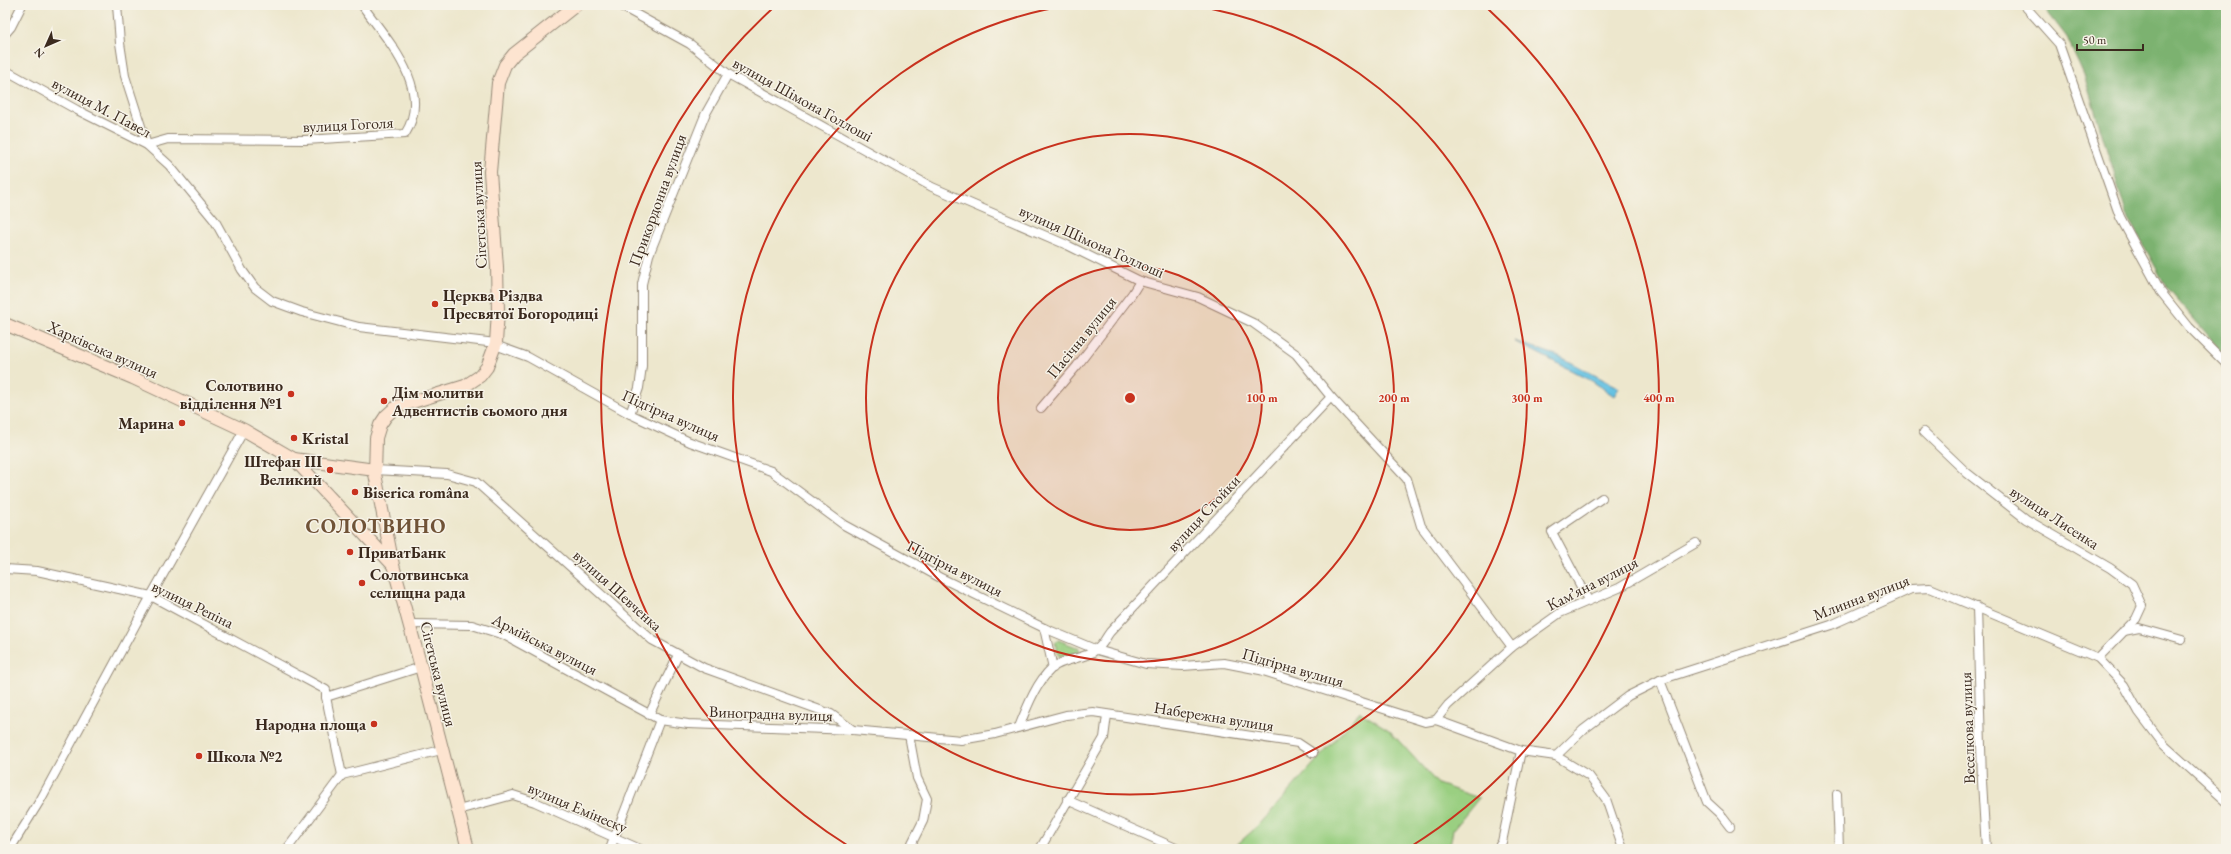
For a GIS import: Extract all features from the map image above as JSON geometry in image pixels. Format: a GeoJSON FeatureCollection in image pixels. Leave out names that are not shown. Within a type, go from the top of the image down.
{"type":"FeatureCollection","features":[{"type":"Feature","properties":{"kind":"street"},"geometry":{"type":"LineString","coordinates":[[5,34],[12,27],[22,5]]}},
{"type":"Feature","properties":{"kind":"street"},"geometry":{"type":"LineString","coordinates":[[117,5],[120,43],[125,76],[147,145]]}},
{"type":"Feature","properties":{"kind":"street","name":"вулиця Гоголя"},"geometry":{"type":"LineString","coordinates":[[147,145],[168,139],[305,140],[405,134],[413,114],[414,96],[409,75],[401,60],[362,5]]}},
{"type":"Feature","properties":{"kind":"street","name":"Сігетська вулиця"},"geometry":{"type":"LineString","coordinates":[[468,849],[441,750],[410,624],[393,565],[375,470],[376,438],[380,426],[386,416],[396,407],[465,386],[480,376],[487,367],[495,344],[498,267],[490,172],[490,152],[498,83],[504,65],[514,54],[576,5]]}},
{"type":"Feature","properties":{"kind":"street","name":"вулиця Шімона Голлоші"},"geometry":{"type":"LineString","coordinates":[[620,5],[690,44],[728,74],[932,187],[1067,245],[1140,281],[1198,298],[1253,323],[1296,354],[1331,397],[1408,479],[1421,526],[1512,647]]}},
{"type":"Feature","properties":{"kind":"street"},"geometry":{"type":"LineString","coordinates":[[2024,5],[2059,44],[2120,217],[2161,292],[2189,327],[2226,364]]}},
{"type":"Feature","properties":{"kind":"street","name":"вулиця М. Павел"},"geometry":{"type":"LineString","coordinates":[[6,74],[147,145],[169,165],[215,221],[242,270],[255,288],[272,301],[302,312],[359,327],[495,344]]}},
{"type":"Feature","properties":{"kind":"street","name":"Прикордонна вулиця"},"geometry":{"type":"LineString","coordinates":[[630,414],[639,388],[642,366],[642,284],[649,256],[704,115],[728,74]]}},
{"type":"Feature","properties":{"kind":"street","name":"Пасічна вулиця"},"geometry":{"type":"LineString","coordinates":[[1041,408],[1077,366],[1132,294],[1140,281]]}},
{"type":"Feature","properties":{"kind":"street","name":"Харківська вулиця"},"geometry":{"type":"LineString","coordinates":[[5,324],[132,378],[244,430],[294,459],[393,565]]}},
{"type":"Feature","properties":{"kind":"street","name":"Підгірна вулиця"},"geometry":{"type":"LineString","coordinates":[[495,344],[528,357],[630,414],[690,442],[771,471],[844,525],[939,577],[1044,628],[1097,650],[1146,664],[1183,666],[1224,663],[1260,670],[1425,722],[1436,720],[1521,751],[1556,756]]}},
{"type":"Feature","properties":{"kind":"street","name":"вулиця Стойки"},"geometry":{"type":"LineString","coordinates":[[1097,650],[1110,632],[1331,397]]}},
{"type":"Feature","properties":{"kind":"street"},"geometry":{"type":"LineString","coordinates":[[10,849],[41,799],[151,596],[244,430]]}},
{"type":"Feature","properties":{"kind":"street","name":"вулиця Лисенка"},"geometry":{"type":"LineString","coordinates":[[1924,432],[1967,473],[2026,519],[2110,568],[2132,584],[2142,606],[2136,619],[2098,658]]}},
{"type":"Feature","properties":{"kind":"street","name":"Харківська вулиця"},"geometry":{"type":"LineString","coordinates":[[294,459],[375,470]]}},
{"type":"Feature","properties":{"kind":"street","name":"вулиця Шевченка"},"geometry":{"type":"LineString","coordinates":[[375,470],[447,474],[476,482],[652,640],[704,668],[831,714],[853,730]]}},
{"type":"Feature","properties":{"kind":"street"},"geometry":{"type":"LineString","coordinates":[[1588,600],[1552,532],[1602,498]]}},
{"type":"Feature","properties":{"kind":"street","name":"Камʼяна вулиця"},"geometry":{"type":"LineString","coordinates":[[1436,720],[1448,705],[1512,647],[1560,613],[1618,588],[1696,543]]}},
{"type":"Feature","properties":{"kind":"street","name":"вулиця Репіна"},"geometry":{"type":"LineString","coordinates":[[5,569],[37,571],[151,596],[326,690],[326,697]]}},
{"type":"Feature","properties":{"kind":"street","name":"Млинна вулиця"},"geometry":{"type":"LineString","coordinates":[[1556,756],[1583,730],[1628,696],[1660,680],[1832,624],[1912,589],[1930,588],[2098,658],[2124,685],[2139,712],[2164,745],[2226,801]]}},
{"type":"Feature","properties":{"kind":"street","name":"Веселкова вулиця"},"geometry":{"type":"LineString","coordinates":[[1977,607],[1982,781],[1986,849]]}},
{"type":"Feature","properties":{"kind":"street","name":"Армійська вулиця"},"geometry":{"type":"LineString","coordinates":[[410,624],[472,625],[504,635],[660,720]]}},
{"type":"Feature","properties":{"kind":"street"},"geometry":{"type":"LineString","coordinates":[[1044,628],[1053,668]]}},
{"type":"Feature","properties":{"kind":"street"},"geometry":{"type":"LineString","coordinates":[[2124,631],[2139,628],[2182,640]]}},
{"type":"Feature","properties":{"kind":"street"},"geometry":{"type":"LineString","coordinates":[[1019,727],[1040,682],[1053,668],[1070,659],[1087,655],[1097,650]]}},
{"type":"Feature","properties":{"kind":"street"},"geometry":{"type":"LineString","coordinates":[[649,715],[678,655]]}},
{"type":"Feature","properties":{"kind":"street"},"geometry":{"type":"LineString","coordinates":[[342,775],[326,697],[421,667]]}},
{"type":"Feature","properties":{"kind":"street"},"geometry":{"type":"LineString","coordinates":[[1660,680],[1707,802],[1730,826]]}},
{"type":"Feature","properties":{"kind":"street","name":"Виноградна вулиця"},"geometry":{"type":"LineString","coordinates":[[660,720],[688,724],[853,730],[961,740],[995,734],[1066,715],[1093,712],[1107,715]]}},
{"type":"Feature","properties":{"kind":"street"},"geometry":{"type":"LineString","coordinates":[[1040,849],[1104,738],[1107,715]]}},
{"type":"Feature","properties":{"kind":"street","name":"Набережна вулиця"},"geometry":{"type":"LineString","coordinates":[[1107,715],[1298,743],[1312,753]]}},
{"type":"Feature","properties":{"kind":"street"},"geometry":{"type":"LineString","coordinates":[[610,849],[660,720]]}},
{"type":"Feature","properties":{"kind":"street"},"geometry":{"type":"LineString","coordinates":[[909,735],[917,778],[926,799],[923,821],[909,849]]}},
{"type":"Feature","properties":{"kind":"street"},"geometry":{"type":"LineString","coordinates":[[287,849],[342,775],[441,750]]}},
{"type":"Feature","properties":{"kind":"street"},"geometry":{"type":"LineString","coordinates":[[1497,849],[1502,842],[1521,751]]}},
{"type":"Feature","properties":{"kind":"street"},"geometry":{"type":"LineString","coordinates":[[1556,756],[1589,776],[1606,799],[1622,849]]}},
{"type":"Feature","properties":{"kind":"street"},"geometry":{"type":"LineString","coordinates":[[1838,794],[1839,849]]}},
{"type":"Feature","properties":{"kind":"street","name":"вулиця Емінеску"},"geometry":{"type":"LineString","coordinates":[[458,810],[513,795],[535,802],[614,836],[640,849]]}},
{"type":"Feature","properties":{"kind":"street"},"geometry":{"type":"LineString","coordinates":[[1067,800],[1178,849]]}},
{"type":"Feature","properties":{"kind":"green space"},"geometry":{"type":"Polygon","coordinates":[[[2042,5],[2226,5],[2226,356],[2167,288],[2126,213],[2085,78],[2066,36],[2042,5]]]}},
{"type":"Feature","properties":{"kind":"green space"},"geometry":{"type":"Polygon","coordinates":[[[1058,640],[1079,648],[1080,653],[1059,656],[1055,643],[1058,640]]]}},
{"type":"Feature","properties":{"kind":"green space"},"geometry":{"type":"Polygon","coordinates":[[[1360,712],[1389,730],[1438,784],[1479,798],[1453,830],[1450,846],[1446,849],[1232,849],[1259,825],[1360,712]]]}},
{"type":"Feature","properties":{"kind":"water"},"geometry":{"type":"Polygon","coordinates":[[[1514,341],[1559,356],[1619,388],[1614,396],[1592,381],[1514,341]]]}},
{"type":"Feature","properties":{"kind":"place","name":"Церква Різдва Пресвятої Богородиці"},"geometry":{"type":"Point","coordinates":[435,304]}},
{"type":"Feature","properties":{"kind":"place","name":"Солотвино відділення №1"},"geometry":{"type":"Point","coordinates":[291,394]}},
{"type":"Feature","properties":{"kind":"place","name":"Дім молитви Адвентистів сьомого дня"},"geometry":{"type":"Point","coordinates":[384,401]}},
{"type":"Feature","properties":{"kind":"place","name":"Марина"},"geometry":{"type":"Point","coordinates":[182,423]}},
{"type":"Feature","properties":{"kind":"place","name":"Kristal"},"geometry":{"type":"Point","coordinates":[294,438]}},
{"type":"Feature","properties":{"kind":"place","name":"Штефан III Великий"},"geometry":{"type":"Point","coordinates":[330,470]}},
{"type":"Feature","properties":{"kind":"place","name":"Biserica româna"},"geometry":{"type":"Point","coordinates":[355,492]}},
{"type":"Feature","properties":{"kind":"place","name":"ПриватБанк"},"geometry":{"type":"Point","coordinates":[350,552]}},
{"type":"Feature","properties":{"kind":"place","name":"Солотвинська селищна рада"},"geometry":{"type":"Point","coordinates":[362,583]}},
{"type":"Feature","properties":{"kind":"place","name":"Народна площа"},"geometry":{"type":"Point","coordinates":[374,724]}},
{"type":"Feature","properties":{"kind":"place","name":"Школа №2"},"geometry":{"type":"Point","coordinates":[199,756]}},
{"type":"Feature","properties":{"kind":"district","name":"СОЛОТВИНО"},"geometry":{"type":"Point","coordinates":[376,526]}}]}
